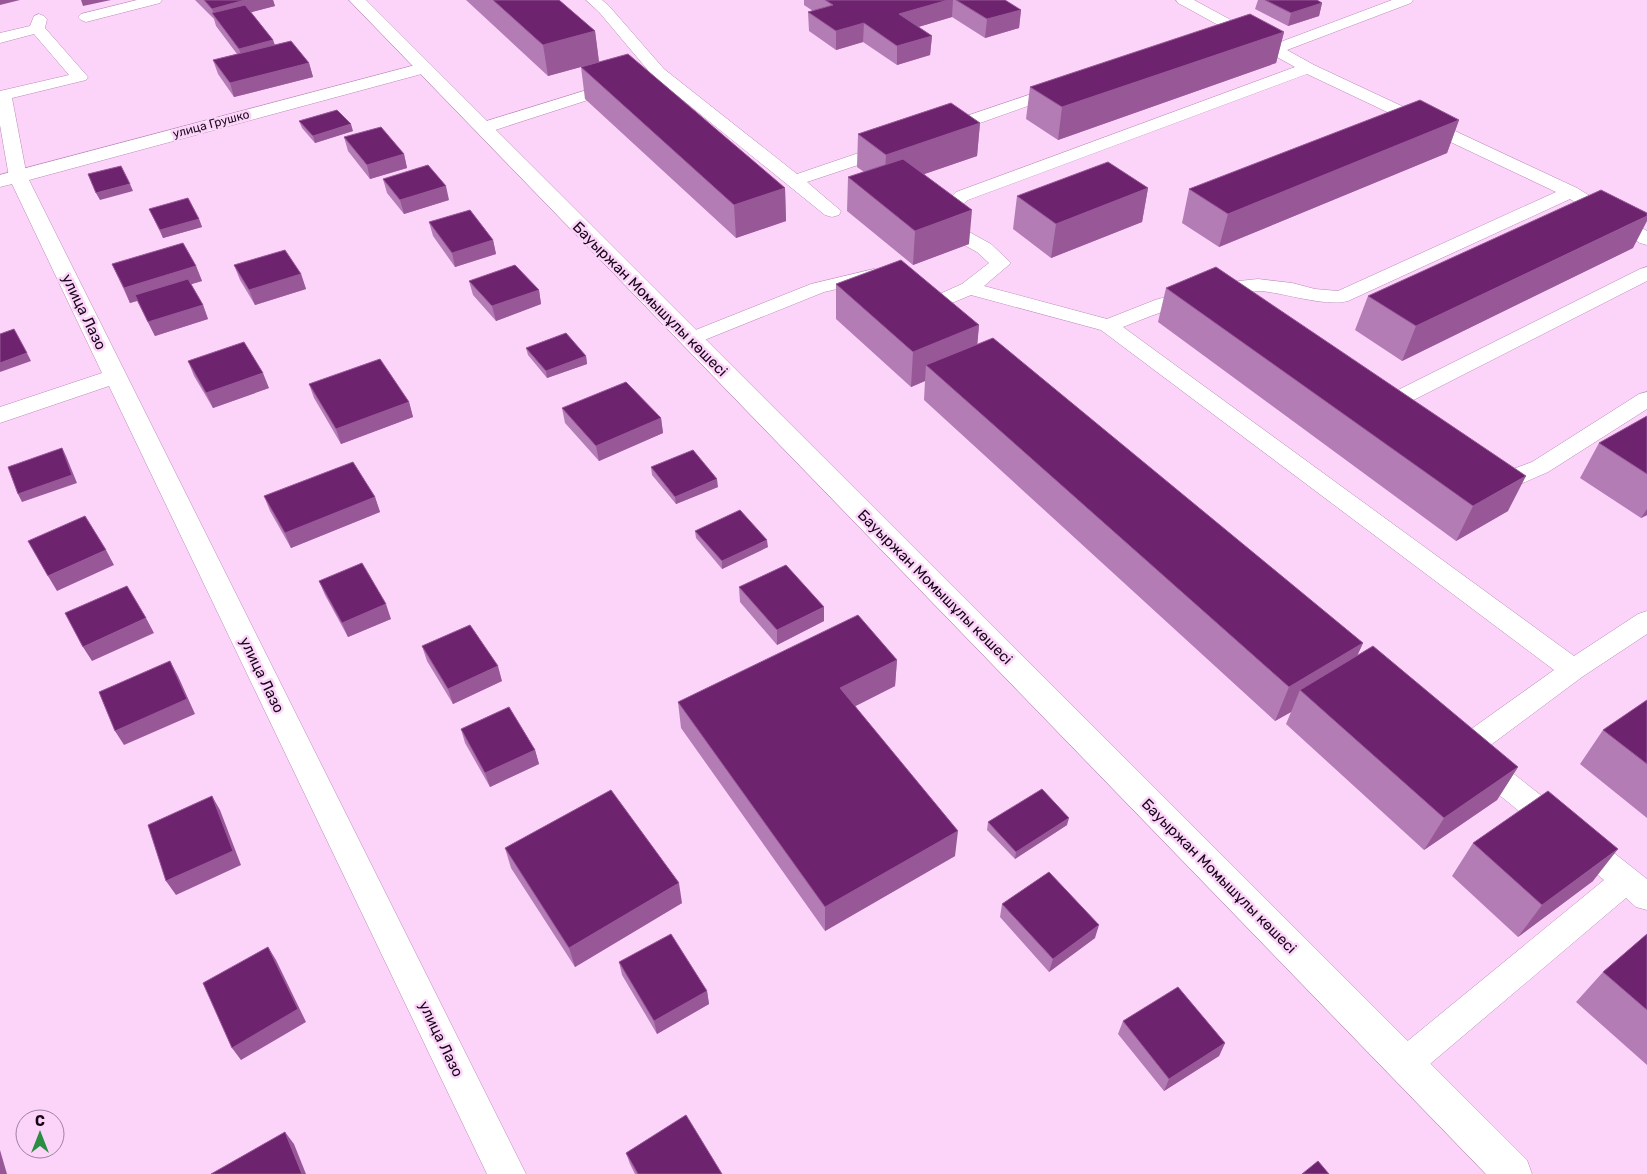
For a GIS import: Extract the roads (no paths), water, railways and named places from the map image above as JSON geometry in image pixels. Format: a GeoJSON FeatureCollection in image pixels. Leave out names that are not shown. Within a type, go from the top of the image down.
{"type":"FeatureCollection","features":[{"type":"Feature","properties":{"kind":"street","name":"Бауыржан Момышұлы көшесі"},"geometry":{"type":"LineString","coordinates":[[357,0],[1513,1174]]}},
{"type":"Feature","properties":{"kind":"street","name":"улица Грушко"},"geometry":{"type":"LineString","coordinates":[[9,179],[423,68]]}},
{"type":"Feature","properties":{"kind":"street","name":"улица Лазо"},"geometry":{"type":"LineString","coordinates":[[9,179],[116,376],[507,1174]]}},
{"type":"Feature","properties":{"kind":"street"},"geometry":{"type":"LineString","coordinates":[[0,415],[116,376]]}},
{"type":"Feature","properties":{"kind":"lane"},"geometry":{"type":"LineString","coordinates":[[86,17],[155,0]]}},
{"type":"Feature","properties":{"kind":"lane"},"geometry":{"type":"LineString","coordinates":[[593,0],[604,9],[658,72],[832,212]]}},
{"type":"Feature","properties":{"kind":"lane"},"geometry":{"type":"LineString","coordinates":[[1183,0],[1308,68],[1571,192],[1647,239]]}},
{"type":"Feature","properties":{"kind":"lane"},"geometry":{"type":"LineString","coordinates":[[1276,50],[1406,0]]}},
{"type":"Feature","properties":{"kind":"lane"},"geometry":{"type":"LineString","coordinates":[[0,38],[38,24],[80,77],[2,95],[9,179]]}},
{"type":"Feature","properties":{"kind":"lane"},"geometry":{"type":"LineString","coordinates":[[1215,36],[1234,29]]}},
{"type":"Feature","properties":{"kind":"lane"},"geometry":{"type":"LineString","coordinates":[[955,323],[925,300],[969,288],[1001,262],[984,248],[951,230],[947,210],[962,196],[1308,68]]}},
{"type":"Feature","properties":{"kind":"lane"},"geometry":{"type":"LineString","coordinates":[[482,128],[658,72]]}},
{"type":"Feature","properties":{"kind":"lane"},"geometry":{"type":"LineString","coordinates":[[925,136],[1075,84]]}},
{"type":"Feature","properties":{"kind":"lane"},"geometry":{"type":"LineString","coordinates":[[794,181],[906,142]]}},
{"type":"Feature","properties":{"kind":"lane"},"geometry":{"type":"LineString","coordinates":[[1108,326],[1162,304],[1211,290],[1258,285],[1292,289],[1315,295],[1341,297],[1571,192]]}},
{"type":"Feature","properties":{"kind":"lane"},"geometry":{"type":"LineString","coordinates":[[1405,422],[1372,402],[1647,273]]}},
{"type":"Feature","properties":{"kind":"lane"},"geometry":{"type":"LineString","coordinates":[[690,339],[818,288],[878,274],[894,282]]}},
{"type":"Feature","properties":{"kind":"lane"},"geometry":{"type":"LineString","coordinates":[[969,288],[1108,326],[1573,670]]}},
{"type":"Feature","properties":{"kind":"lane"},"geometry":{"type":"LineString","coordinates":[[1211,290],[1235,307]]}},
{"type":"Feature","properties":{"kind":"lane"},"geometry":{"type":"LineString","coordinates":[[1479,467],[1503,482],[1540,467],[1647,399]]}},
{"type":"Feature","properties":{"kind":"lane"},"geometry":{"type":"LineString","coordinates":[[1404,1064],[1636,889],[1455,743],[1573,670],[1647,621]]}}]}
